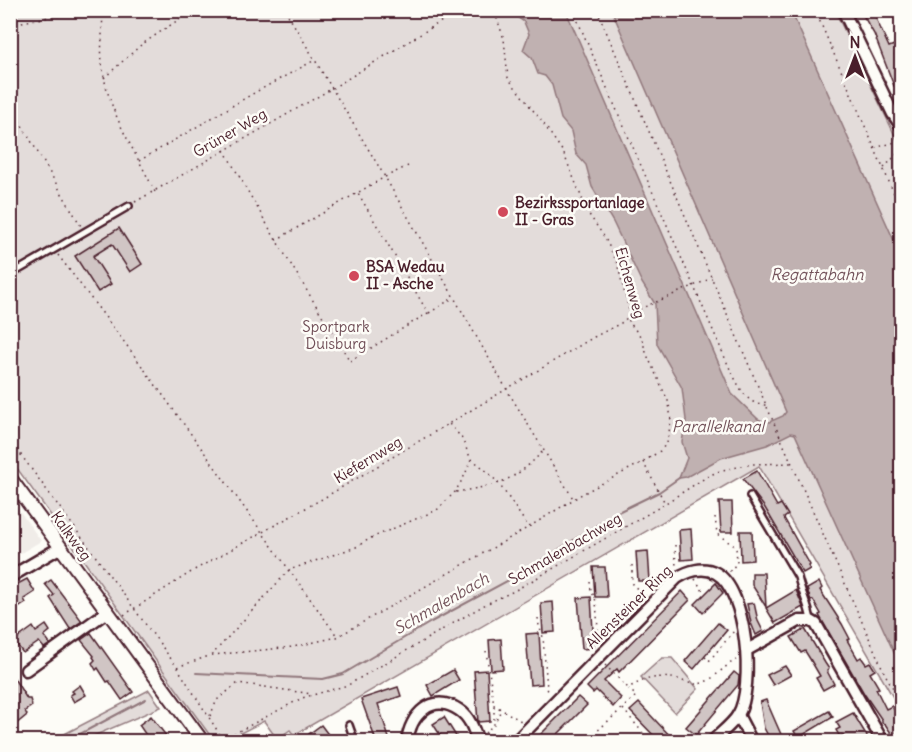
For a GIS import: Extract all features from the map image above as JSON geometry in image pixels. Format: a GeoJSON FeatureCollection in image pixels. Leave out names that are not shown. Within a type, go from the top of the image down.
{"type":"FeatureCollection","features":[{"type":"Feature","properties":{"kind":"street"},"geometry":{"type":"LineString","coordinates":[[843,10],[902,127]]}},
{"type":"Feature","properties":{"kind":"street","name":"Kalkweg"},"geometry":{"type":"LineString","coordinates":[[10,478],[203,741]]}},
{"type":"Feature","properties":{"kind":"street"},"geometry":{"type":"LineString","coordinates":[[10,577],[61,547]]}},
{"type":"Feature","properties":{"kind":"street","name":"Allensteiner Ring"},"geometry":{"type":"LineString","coordinates":[[515,741],[677,578],[689,571],[714,573],[723,579]]}},
{"type":"Feature","properties":{"kind":"street"},"geometry":{"type":"LineString","coordinates":[[711,741],[738,715],[748,676],[747,650],[741,622],[734,595],[723,579]]}},
{"type":"Feature","properties":{"kind":"street"},"geometry":{"type":"LineString","coordinates":[[26,670],[112,616]]}},
{"type":"Feature","properties":{"kind":"street"},"geometry":{"type":"LineString","coordinates":[[747,650],[799,621],[811,621],[816,624],[884,741]]}},
{"type":"Feature","properties":{"kind":"street"},"geometry":{"type":"LineString","coordinates":[[407,741],[409,728],[417,715],[428,707],[441,705],[454,708],[465,716],[478,741]]}},
{"type":"Feature","properties":{"kind":"street"},"geometry":{"type":"LineString","coordinates":[[738,715],[752,741]]}},
{"type":"Feature","properties":{"kind":"lane"},"geometry":{"type":"LineString","coordinates":[[10,275],[129,206]]}},
{"type":"Feature","properties":{"kind":"lane"},"geometry":{"type":"LineString","coordinates":[[750,496],[798,577],[800,589],[809,607],[811,621]]}},
{"type":"Feature","properties":{"kind":"lane"},"geometry":{"type":"LineString","coordinates":[[349,725],[355,741]]}},
{"type":"Feature","properties":{"kind":"path"},"geometry":{"type":"LineString","coordinates":[[105,10],[101,49],[104,79],[111,106],[117,122],[155,192]]}},
{"type":"Feature","properties":{"kind":"path"},"geometry":{"type":"LineString","coordinates":[[104,79],[141,45],[193,10]]}},
{"type":"Feature","properties":{"kind":"path"},"geometry":{"type":"LineString","coordinates":[[285,10],[507,390],[574,500]]}},
{"type":"Feature","properties":{"kind":"path","name":"Grüner Weg"},"geometry":{"type":"LineString","coordinates":[[129,206],[460,10]]}},
{"type":"Feature","properties":{"kind":"path","name":"Eichenweg"},"geometry":{"type":"LineString","coordinates":[[177,667],[212,655],[292,647],[337,637],[643,462],[660,451],[667,443],[671,416],[665,394],[641,337],[631,326],[617,263],[605,238],[588,213],[562,152],[508,78],[504,39],[494,10]]}},
{"type":"Feature","properties":{"kind":"path"},"geometry":{"type":"LineString","coordinates":[[573,10],[729,367],[746,397],[757,406],[766,405]]}},
{"type":"Feature","properties":{"kind":"path"},"geometry":{"type":"LineString","coordinates":[[597,10],[766,405],[885,674],[902,704]]}},
{"type":"Feature","properties":{"kind":"path"},"geometry":{"type":"LineString","coordinates":[[815,10],[902,212]]}},
{"type":"Feature","properties":{"kind":"path"},"geometry":{"type":"LineString","coordinates":[[10,24],[67,14],[103,17]]}},
{"type":"Feature","properties":{"kind":"path"},"geometry":{"type":"LineString","coordinates":[[140,161],[254,93],[315,60]]}},
{"type":"Feature","properties":{"kind":"path"},"geometry":{"type":"LineString","coordinates":[[10,105],[84,232]]}},
{"type":"Feature","properties":{"kind":"path"},"geometry":{"type":"LineString","coordinates":[[874,148],[901,142]]}},
{"type":"Feature","properties":{"kind":"path"},"geometry":{"type":"LineString","coordinates":[[224,150],[350,361],[454,298]]}},
{"type":"Feature","properties":{"kind":"path"},"geometry":{"type":"LineString","coordinates":[[883,168],[896,154],[902,152]]}},
{"type":"Feature","properties":{"kind":"path"},"geometry":{"type":"LineString","coordinates":[[276,240],[384,177],[408,166]]}},
{"type":"Feature","properties":{"kind":"path"},"geometry":{"type":"LineString","coordinates":[[358,193],[428,313]]}},
{"type":"Feature","properties":{"kind":"path"},"geometry":{"type":"LineString","coordinates":[[54,250],[131,351],[337,637]]}},
{"type":"Feature","properties":{"kind":"path","name":"Kiefernweg"},"geometry":{"type":"LineString","coordinates":[[112,616],[133,608],[650,304],[713,278]]}},
{"type":"Feature","properties":{"kind":"path"},"geometry":{"type":"LineString","coordinates":[[449,424],[461,437],[471,459],[500,484],[529,527]]}},
{"type":"Feature","properties":{"kind":"path"},"geometry":{"type":"LineString","coordinates":[[10,440],[177,667],[223,739]]}},
{"type":"Feature","properties":{"kind":"path"},"geometry":{"type":"LineString","coordinates":[[455,492],[500,484],[528,467],[543,451]]}},
{"type":"Feature","properties":{"kind":"path"},"geometry":{"type":"LineString","coordinates":[[212,655],[289,570],[356,547],[371,538],[437,510],[455,492],[471,459]]}},
{"type":"Feature","properties":{"kind":"path"},"geometry":{"type":"LineString","coordinates":[[643,462],[664,502]]}},
{"type":"Feature","properties":{"kind":"path","name":"Schmalenbachweg"},"geometry":{"type":"LineString","coordinates":[[218,741],[312,694],[348,685],[486,604],[514,591],[708,476],[722,470],[753,464],[793,463]]}},
{"type":"Feature","properties":{"kind":"path"},"geometry":{"type":"LineString","coordinates":[[10,517],[29,504]]}},
{"type":"Feature","properties":{"kind":"path"},"geometry":{"type":"LineString","coordinates":[[715,517],[717,534],[736,547],[737,563],[723,579]]}},
{"type":"Feature","properties":{"kind":"path"},"geometry":{"type":"LineString","coordinates":[[675,545],[677,578]]}},
{"type":"Feature","properties":{"kind":"path"},"geometry":{"type":"LineString","coordinates":[[632,565],[632,584],[653,603]]}},
{"type":"Feature","properties":{"kind":"path"},"geometry":{"type":"LineString","coordinates":[[689,571],[705,594]]}},
{"type":"Feature","properties":{"kind":"path"},"geometry":{"type":"LineString","coordinates":[[585,741],[636,696],[600,656],[596,601],[590,582]]}},
{"type":"Feature","properties":{"kind":"path"},"geometry":{"type":"LineString","coordinates":[[538,618],[543,637],[547,689],[556,700]]}},
{"type":"Feature","properties":{"kind":"path"},"geometry":{"type":"LineString","coordinates":[[705,657],[709,661],[741,622]]}},
{"type":"Feature","properties":{"kind":"path"},"geometry":{"type":"LineString","coordinates":[[628,688],[645,679],[666,677],[696,684],[715,675],[726,664],[741,658],[747,650]]}},
{"type":"Feature","properties":{"kind":"path"},"geometry":{"type":"LineString","coordinates":[[486,651],[494,705],[494,724]]}},
{"type":"Feature","properties":{"kind":"path"},"geometry":{"type":"LineString","coordinates":[[210,716],[218,700],[238,683],[312,694]]}},
{"type":"Feature","properties":{"kind":"path"},"geometry":{"type":"LineString","coordinates":[[494,705],[530,726]]}},
{"type":"Feature","properties":{"kind":"path"},"geometry":{"type":"LineString","coordinates":[[622,708],[643,733],[655,741]]}},
{"type":"Feature","properties":{"kind":"path"},"geometry":{"type":"LineString","coordinates":[[478,741],[494,724],[502,709]]}},
{"type":"Feature","properties":{"kind":"shaded area"},"geometry":{"type":"Polygon","coordinates":[[[11,499],[41,541],[10,559],[11,499]]]}},
{"type":"Feature","properties":{"kind":"green space","name":"Sportpark Duisburg"},"geometry":{"type":"Polygon","coordinates":[[[11,11],[835,11],[901,148],[901,711],[759,466],[294,735],[290,730],[277,739],[264,721],[225,741],[214,741],[11,460],[11,11]]]}},
{"type":"Feature","properties":{"kind":"green space"},"geometry":{"type":"Polygon","coordinates":[[[662,658],[672,658],[698,689],[675,713],[641,677],[662,658]]]}},
{"type":"Feature","properties":{"kind":"green space"},"geometry":{"type":"Polygon","coordinates":[[[149,690],[161,707],[82,741],[51,741],[149,690]]]}},
{"type":"Feature","properties":{"kind":"water","name":"Regattabahn"},"geometry":{"type":"Polygon","coordinates":[[[515,11],[566,11],[732,394],[758,419],[767,423],[783,416],[786,412],[612,11],[791,11],[901,256],[901,668],[795,434],[791,433],[767,445],[721,458],[686,477],[679,478],[687,458],[682,442],[686,420],[682,388],[657,344],[655,304],[642,283],[613,222],[592,187],[586,165],[576,154],[571,131],[561,119],[552,85],[545,76],[538,74],[532,58],[523,50],[529,34],[524,22],[517,17],[515,11]]]}},
{"type":"Feature","properties":{"kind":"building"},"geometry":{"type":"Polygon","coordinates":[[[860,10],[881,10],[874,14],[889,47],[894,45],[898,54],[895,55],[902,69],[902,82],[894,86],[874,34],[860,10]]]}},
{"type":"Feature","properties":{"kind":"building"},"geometry":{"type":"Polygon","coordinates":[[[119,228],[142,264],[130,272],[112,244],[93,256],[111,284],[98,292],[75,256],[119,228]]]}},
{"type":"Feature","properties":{"kind":"building"},"geometry":{"type":"Polygon","coordinates":[[[757,471],[777,506],[781,504],[788,515],[784,518],[810,565],[808,566],[810,569],[803,573],[765,508],[743,479],[757,471]]]}},
{"type":"Feature","properties":{"kind":"building"},"geometry":{"type":"Polygon","coordinates":[[[719,502],[732,502],[733,532],[721,532],[719,502]]]}},
{"type":"Feature","properties":{"kind":"building"},"geometry":{"type":"Polygon","coordinates":[[[691,529],[693,559],[681,560],[679,530],[691,529]]]}},
{"type":"Feature","properties":{"kind":"building"},"geometry":{"type":"Polygon","coordinates":[[[740,531],[752,531],[753,560],[741,561],[740,531]]]}},
{"type":"Feature","properties":{"kind":"building"},"geometry":{"type":"Polygon","coordinates":[[[648,551],[650,581],[638,581],[636,552],[648,551]]]}},
{"type":"Feature","properties":{"kind":"building"},"geometry":{"type":"Polygon","coordinates":[[[593,567],[605,567],[607,597],[595,597],[593,567]]]}},
{"type":"Feature","properties":{"kind":"building"},"geometry":{"type":"Polygon","coordinates":[[[752,573],[764,573],[766,607],[752,585],[752,573]]]}},
{"type":"Feature","properties":{"kind":"building"},"geometry":{"type":"Polygon","coordinates":[[[27,579],[35,592],[24,599],[26,603],[18,608],[15,603],[10,606],[10,588],[27,579]]]}},
{"type":"Feature","properties":{"kind":"building"},"geometry":{"type":"Polygon","coordinates":[[[51,580],[82,621],[70,629],[50,598],[54,595],[45,584],[51,580]]]}},
{"type":"Feature","properties":{"kind":"building"},"geometry":{"type":"Polygon","coordinates":[[[819,582],[822,588],[820,590],[842,624],[850,639],[847,640],[858,659],[861,657],[866,664],[870,662],[875,670],[870,673],[879,688],[876,689],[886,709],[892,706],[902,725],[902,741],[893,741],[889,734],[891,733],[865,695],[819,615],[821,614],[813,600],[811,601],[807,589],[819,582]]]}},
{"type":"Feature","properties":{"kind":"building"},"geometry":{"type":"Polygon","coordinates":[[[716,583],[723,593],[703,613],[695,604],[716,583]]]}},
{"type":"Feature","properties":{"kind":"building"},"geometry":{"type":"Polygon","coordinates":[[[796,590],[803,607],[775,623],[766,608],[796,590]]]}},
{"type":"Feature","properties":{"kind":"building"},"geometry":{"type":"Polygon","coordinates":[[[682,591],[690,600],[619,672],[617,669],[604,681],[621,698],[613,707],[596,690],[593,693],[587,687],[682,591]]]}},
{"type":"Feature","properties":{"kind":"building"},"geometry":{"type":"Polygon","coordinates":[[[591,597],[594,648],[582,649],[578,598],[591,597]]]}},
{"type":"Feature","properties":{"kind":"building"},"geometry":{"type":"Polygon","coordinates":[[[553,602],[555,632],[543,633],[541,603],[553,602]]]}},
{"type":"Feature","properties":{"kind":"building"},"geometry":{"type":"Polygon","coordinates":[[[754,603],[763,631],[756,635],[747,604],[754,603]]]}},
{"type":"Feature","properties":{"kind":"building"},"geometry":{"type":"Polygon","coordinates":[[[718,623],[727,630],[694,669],[685,661],[718,623]]]}},
{"type":"Feature","properties":{"kind":"building"},"geometry":{"type":"Polygon","coordinates":[[[46,625],[50,631],[44,636],[50,644],[44,648],[39,642],[23,653],[14,641],[33,627],[36,632],[46,625]]]}},
{"type":"Feature","properties":{"kind":"building"},"geometry":{"type":"Polygon","coordinates":[[[805,629],[829,669],[827,671],[834,684],[823,690],[816,678],[820,676],[810,659],[805,651],[801,653],[791,637],[805,629]]]}},
{"type":"Feature","properties":{"kind":"building"},"geometry":{"type":"Polygon","coordinates":[[[91,633],[133,692],[122,700],[98,668],[96,670],[92,663],[95,660],[94,656],[81,640],[91,633]]]}},
{"type":"Feature","properties":{"kind":"building"},"geometry":{"type":"Polygon","coordinates":[[[539,633],[542,684],[530,685],[526,634],[539,633]]]}},
{"type":"Feature","properties":{"kind":"building"},"geometry":{"type":"Polygon","coordinates":[[[501,639],[503,669],[491,670],[489,640],[501,639]]]}},
{"type":"Feature","properties":{"kind":"building"},"geometry":{"type":"Polygon","coordinates":[[[785,666],[791,675],[773,685],[767,675],[785,666]]]}},
{"type":"Feature","properties":{"kind":"building"},"geometry":{"type":"Polygon","coordinates":[[[453,670],[459,680],[433,696],[427,685],[453,670]]]}},
{"type":"Feature","properties":{"kind":"building"},"geometry":{"type":"Polygon","coordinates":[[[487,670],[490,721],[478,722],[474,671],[487,670]]]}},
{"type":"Feature","properties":{"kind":"building"},"geometry":{"type":"Polygon","coordinates":[[[10,672],[27,699],[30,699],[32,706],[25,711],[27,715],[15,725],[10,719],[10,672]]]}},
{"type":"Feature","properties":{"kind":"building"},"geometry":{"type":"Polygon","coordinates":[[[734,672],[739,676],[738,685],[696,735],[686,727],[734,672]]]}},
{"type":"Feature","properties":{"kind":"building"},"geometry":{"type":"Polygon","coordinates":[[[80,685],[86,695],[74,702],[70,695],[80,685]]]}},
{"type":"Feature","properties":{"kind":"building"},"geometry":{"type":"Polygon","coordinates":[[[398,687],[401,696],[378,704],[390,741],[376,741],[361,699],[398,687]]]}},
{"type":"Feature","properties":{"kind":"building"},"geometry":{"type":"Polygon","coordinates":[[[578,697],[587,705],[551,741],[534,741],[578,697]]]}},
{"type":"Feature","properties":{"kind":"building"},"geometry":{"type":"Polygon","coordinates":[[[766,700],[784,741],[771,741],[764,728],[760,702],[766,700]]]}},
{"type":"Feature","properties":{"kind":"building"},"geometry":{"type":"Polygon","coordinates":[[[639,703],[675,741],[659,741],[630,711],[639,703]]]}},
{"type":"Feature","properties":{"kind":"building"},"geometry":{"type":"Polygon","coordinates":[[[829,711],[833,717],[798,738],[794,731],[829,711]]]}},
{"type":"Feature","properties":{"kind":"building"},"geometry":{"type":"Polygon","coordinates":[[[853,713],[870,741],[847,741],[843,735],[840,737],[836,730],[840,728],[836,722],[853,713]]]}},
{"type":"Feature","properties":{"kind":"building"},"geometry":{"type":"Polygon","coordinates":[[[151,716],[170,741],[150,741],[139,725],[151,716]]]}},
{"type":"Feature","properties":{"kind":"building"},"geometry":{"type":"Polygon","coordinates":[[[444,717],[459,741],[444,741],[433,724],[444,717]]]}},
{"type":"Feature","properties":{"kind":"building"},"geometry":{"type":"Polygon","coordinates":[[[321,725],[333,741],[314,741],[309,734],[321,725]]]}},
{"type":"Feature","properties":{"kind":"waterway","name":"Schmalenbach"},"geometry":{"type":"LineString","coordinates":[[196,673],[323,679],[343,674],[431,622],[520,574],[616,513],[659,492],[679,478]]}},
{"type":"Feature","properties":{"kind":"waterway"},"geometry":{"type":"LineString","coordinates":[[65,742],[146,699]]}},
{"type":"Feature","properties":{"kind":"place","name":"Bezirkssportanlage II - Gras"},"geometry":{"type":"Point","coordinates":[503,212]}},
{"type":"Feature","properties":{"kind":"place","name":"BSA Wedau II - Asche"},"geometry":{"type":"Point","coordinates":[354,276]}},
{"type":"Feature","properties":{"kind":"water label","name":"Parallelkanal"},"geometry":{"type":"Point","coordinates":[718,426]}}]}
